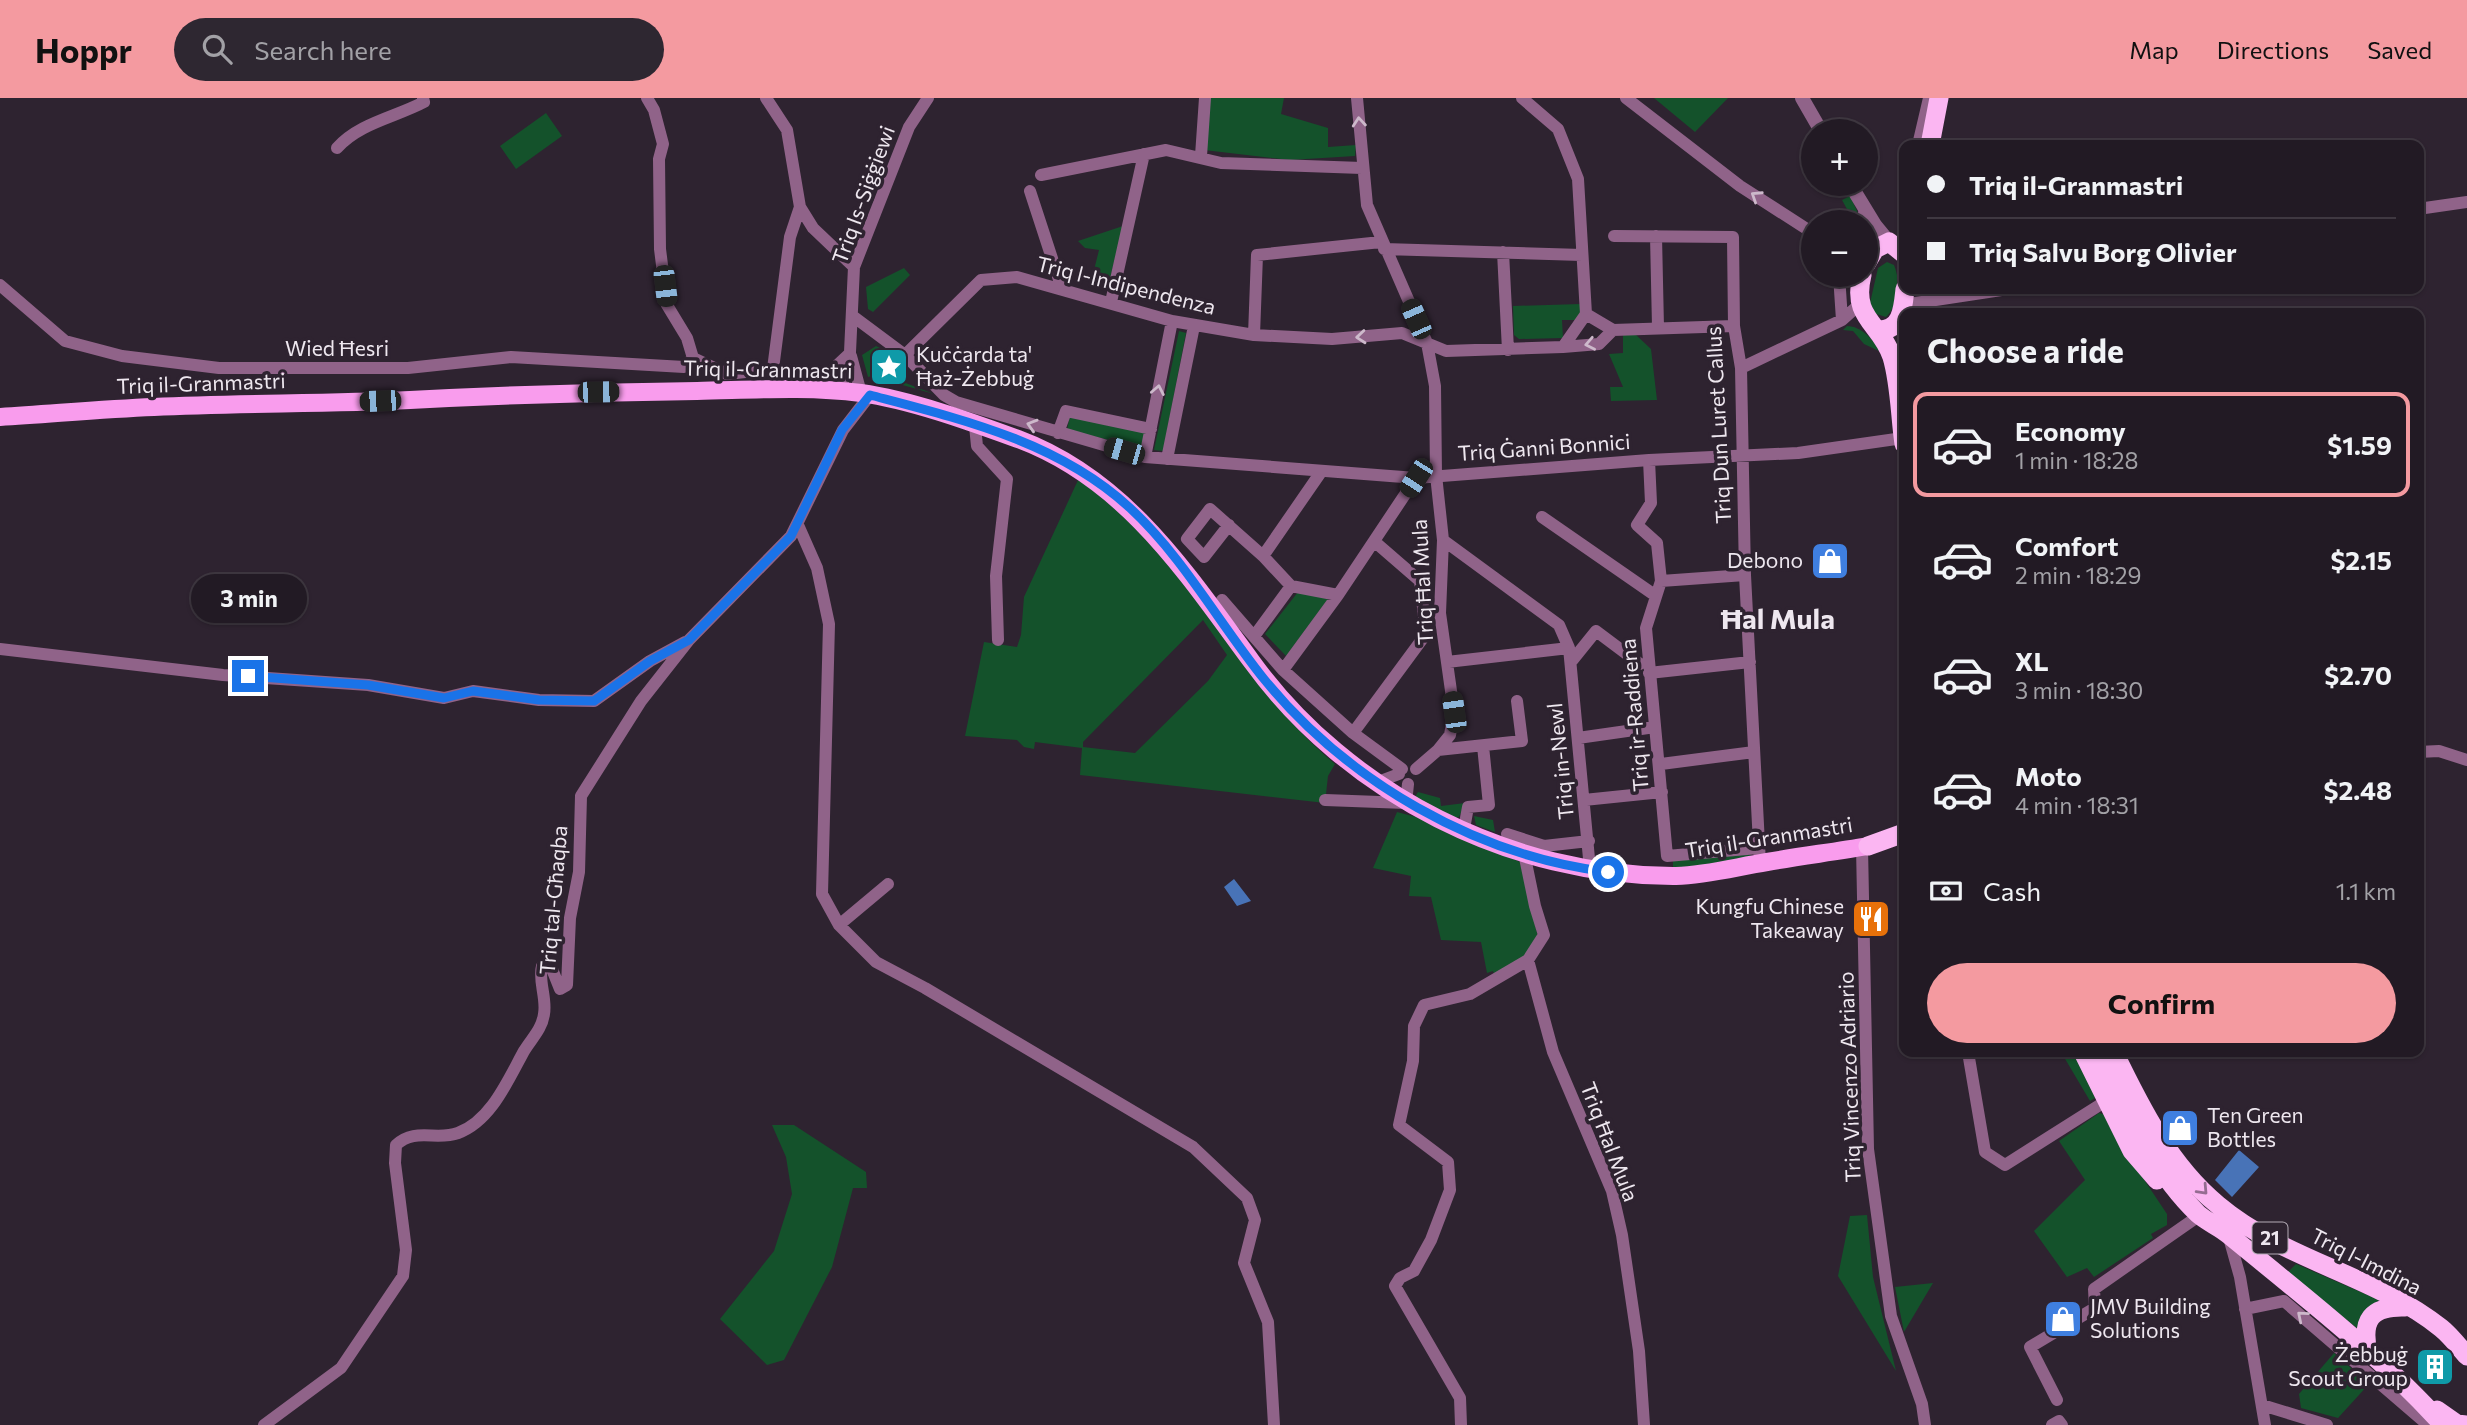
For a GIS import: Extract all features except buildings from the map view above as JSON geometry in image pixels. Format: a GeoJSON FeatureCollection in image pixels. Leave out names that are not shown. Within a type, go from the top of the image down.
{"type":"FeatureCollection","features":[{"type":"Feature","properties":{"kind":"highway"},"geometry":{"type":"LineString","coordinates":[[1931,140],[1939,98]]}},
{"type":"Feature","properties":{"kind":"highway"},"geometry":{"type":"LineString","coordinates":[[1941,140],[1945,98]]}},
{"type":"Feature","properties":{"kind":"highway"},"geometry":{"type":"LineString","coordinates":[[1878,249],[1899,246]]}},
{"type":"Feature","properties":{"kind":"highway"},"geometry":{"type":"LineString","coordinates":[[1863,287],[1861,303],[1892,358],[1899,409]]}},
{"type":"Feature","properties":{"kind":"highway"},"geometry":{"type":"LineString","coordinates":[[1875,328],[1891,329],[1899,318]]}},
{"type":"Feature","properties":{"kind":"highway"},"geometry":{"type":"LineString","coordinates":[[1865,847],[1899,837]]}},
{"type":"Feature","properties":{"kind":"highway"},"geometry":{"type":"LineString","coordinates":[[1865,847],[1899,844]]}},
{"type":"Feature","properties":{"kind":"highway"},"geometry":{"type":"LineString","coordinates":[[1865,847],[1899,849]]}},
{"type":"Feature","properties":{"kind":"highway"},"geometry":{"type":"LineString","coordinates":[[2085,1057],[2132,1151],[2159,1181],[2194,1209]]}},
{"type":"Feature","properties":{"kind":"highway","name":"21"},"geometry":{"type":"LineString","coordinates":[[2101,1057],[2142,1137],[2167,1177],[2194,1209],[2228,1233],[2258,1262],[2368,1352],[2419,1398],[2444,1425]]}},
{"type":"Feature","properties":{"kind":"highway","name":"Triq l-Imdina"},"geometry":{"type":"LineString","coordinates":[[2117,1057],[2160,1136],[2185,1170],[2217,1205],[2284,1247],[2413,1311],[2442,1329],[2467,1356]]}},
{"type":"Feature","properties":{"kind":"highway"},"geometry":{"type":"LineString","coordinates":[[2368,1352],[2365,1330],[2370,1318],[2383,1309],[2413,1311],[2457,1356],[2467,1372]]}},
{"type":"Feature","properties":{"kind":"highway"},"geometry":{"type":"LineString","coordinates":[[2419,1398],[2457,1424],[2467,1425]]}},
{"type":"Feature","properties":{"kind":"main road","name":"Triq il-Granmastri"},"geometry":{"type":"LineString","coordinates":[[0,417],[151,407],[405,400],[519,393],[841,391],[866,394],[1022,440],[1079,470],[1129,507],[1195,585],[1277,694],[1319,737],[1375,783],[1406,803],[1524,853],[1590,869],[1683,876],[1759,856],[1865,847]]}},
{"type":"Feature","properties":{"kind":"street"},"geometry":{"type":"LineString","coordinates":[[337,148],[347,137],[424,102],[422,98]]}},
{"type":"Feature","properties":{"kind":"street"},"geometry":{"type":"LineString","coordinates":[[647,98],[654,110],[663,144],[659,159],[660,249],[667,305],[687,338],[693,358],[727,374],[773,369],[818,374],[831,371],[850,352]]}},
{"type":"Feature","properties":{"kind":"street"},"geometry":{"type":"LineString","coordinates":[[765,98],[787,130],[800,207],[813,228],[853,267]]}},
{"type":"Feature","properties":{"kind":"street","name":"Triq Is-Siġġiewi"},"geometry":{"type":"LineString","coordinates":[[841,391],[850,352],[854,317],[853,267],[909,127],[928,98]]}},
{"type":"Feature","properties":{"kind":"street"},"geometry":{"type":"LineString","coordinates":[[1201,156],[1205,98]]}},
{"type":"Feature","properties":{"kind":"street","name":"Triq Ħal Mula"},"geometry":{"type":"LineString","coordinates":[[1357,98],[1367,205],[1427,342],[1435,386],[1436,475],[1443,540],[1440,613],[1454,712],[1450,735],[1438,750],[1416,769],[1418,778],[1403,776]]}},
{"type":"Feature","properties":{"kind":"street"},"geometry":{"type":"LineString","coordinates":[[1522,98],[1558,129],[1578,179],[1586,314],[1563,347]]}},
{"type":"Feature","properties":{"kind":"street"},"geometry":{"type":"LineString","coordinates":[[1626,98],[1740,186],[1801,225]]}},
{"type":"Feature","properties":{"kind":"street"},"geometry":{"type":"LineString","coordinates":[[1802,98],[1814,119]]}},
{"type":"Feature","properties":{"kind":"street"},"geometry":{"type":"LineString","coordinates":[[1919,140],[1929,98]]}},
{"type":"Feature","properties":{"kind":"street"},"geometry":{"type":"LineString","coordinates":[[1041,175],[1166,150],[1201,156],[1221,163],[1362,168]]}},
{"type":"Feature","properties":{"kind":"street"},"geometry":{"type":"LineString","coordinates":[[1111,302],[1144,154]]}},
{"type":"Feature","properties":{"kind":"street"},"geometry":{"type":"LineString","coordinates":[[1030,191],[1062,289]]}},
{"type":"Feature","properties":{"kind":"street"},"geometry":{"type":"LineString","coordinates":[[1857,196],[1864,208],[1899,246]]}},
{"type":"Feature","properties":{"kind":"street"},"geometry":{"type":"LineString","coordinates":[[2424,208],[2467,202]]}},
{"type":"Feature","properties":{"kind":"street"},"geometry":{"type":"LineString","coordinates":[[773,369],[790,237],[800,207]]}},
{"type":"Feature","properties":{"kind":"street"},"geometry":{"type":"LineString","coordinates":[[1614,236],[1656,236],[1658,327]]}},
{"type":"Feature","properties":{"kind":"street","name":"Triq Dun Luret Callus"},"geometry":{"type":"LineString","coordinates":[[1656,236],[1733,237],[1734,326],[1741,368],[1745,575],[1759,856]]}},
{"type":"Feature","properties":{"kind":"street"},"geometry":{"type":"LineString","coordinates":[[1254,335],[1257,255],[1383,245],[1582,254]]}},
{"type":"Feature","properties":{"kind":"street"},"geometry":{"type":"LineString","coordinates":[[1503,252],[1508,350]]}},
{"type":"Feature","properties":{"kind":"street","name":"Triq l-Indipendenza"},"geometry":{"type":"LineString","coordinates":[[905,355],[981,280],[1017,277],[1172,321],[1254,335],[1332,339],[1402,333],[1446,351],[1599,344],[1613,330]]}},
{"type":"Feature","properties":{"kind":"street","name":"Wied Ħesri"},"geometry":{"type":"LineString","coordinates":[[0,285],[65,341],[122,356],[219,368],[408,368],[511,357],[684,367],[693,358]]}},
{"type":"Feature","properties":{"kind":"street"},"geometry":{"type":"LineString","coordinates":[[1840,287],[1842,320]]}},
{"type":"Feature","properties":{"kind":"street"},"geometry":{"type":"LineString","coordinates":[[1906,308],[1981,294]]}},
{"type":"Feature","properties":{"kind":"street"},"geometry":{"type":"LineString","coordinates":[[1741,368],[1842,320],[1861,303]]}},
{"type":"Feature","properties":{"kind":"street"},"geometry":{"type":"LineString","coordinates":[[1586,314],[1613,330],[1734,326]]}},
{"type":"Feature","properties":{"kind":"street","name":"Triq Ġanni Bonnici"},"geometry":{"type":"LineString","coordinates":[[854,317],[905,355],[944,395],[956,402],[1145,457],[1416,478],[1649,460],[1798,453],[1899,439]]}},
{"type":"Feature","properties":{"kind":"street"},"geometry":{"type":"LineString","coordinates":[[1842,320],[1875,328]]}},
{"type":"Feature","properties":{"kind":"street"},"geometry":{"type":"LineString","coordinates":[[1145,457],[1172,321]]}},
{"type":"Feature","properties":{"kind":"street"},"geometry":{"type":"LineString","coordinates":[[1167,459],[1195,326]]}},
{"type":"Feature","properties":{"kind":"street","name":"Triq Is-Siġġiewi"},"geometry":{"type":"LineString","coordinates":[[850,352],[866,394]]}},
{"type":"Feature","properties":{"kind":"street","name":"Triq tal-Għaqba"},"geometry":{"type":"LineString","coordinates":[[264,1425],[341,1368],[403,1276],[406,1250],[395,1163],[396,1144],[403,1138],[417,1134],[454,1135],[470,1128],[510,1080],[542,1026],[545,1010],[541,966],[547,964],[552,969],[560,989],[567,985],[570,918],[579,872],[581,796],[641,701],[689,640],[794,531],[842,430],[866,394]]}},
{"type":"Feature","properties":{"kind":"street"},"geometry":{"type":"LineString","coordinates":[[1058,433],[1066,411],[1151,429]]}},
{"type":"Feature","properties":{"kind":"street"},"geometry":{"type":"LineString","coordinates":[[975,426],[977,446],[1007,479],[996,576],[998,640]]}},
{"type":"Feature","properties":{"kind":"street","name":"Triq ir-Raddiena"},"geometry":{"type":"LineString","coordinates":[[1649,460],[1651,503],[1637,525],[1657,543],[1661,581],[1646,628],[1644,668],[1661,764],[1668,856],[1759,856]]}},
{"type":"Feature","properties":{"kind":"street"},"geometry":{"type":"LineString","coordinates":[[1263,556],[1321,472]]}},
{"type":"Feature","properties":{"kind":"street"},"geometry":{"type":"LineString","coordinates":[[1283,670],[1375,542],[1416,478]]}},
{"type":"Feature","properties":{"kind":"street"},"geometry":{"type":"LineString","coordinates":[[1542,517],[1656,596]]}},
{"type":"Feature","properties":{"kind":"street"},"geometry":{"type":"LineString","coordinates":[[1232,529],[1263,556],[1291,586],[1338,595]]}},
{"type":"Feature","properties":{"kind":"street"},"geometry":{"type":"LineString","coordinates":[[794,531],[817,568],[829,624],[822,894],[839,925],[876,962],[1193,1147],[1247,1198],[1255,1220],[1244,1263],[1268,1322],[1274,1425]]}},
{"type":"Feature","properties":{"kind":"street"},"geometry":{"type":"LineString","coordinates":[[1443,540],[1559,625],[1569,648],[1447,662]]}},
{"type":"Feature","properties":{"kind":"street"},"geometry":{"type":"LineString","coordinates":[[1353,733],[1426,634],[1420,581],[1375,542]]}},
{"type":"Feature","properties":{"kind":"street"},"geometry":{"type":"LineString","coordinates":[[1661,581],[1745,575]]}},
{"type":"Feature","properties":{"kind":"street"},"geometry":{"type":"LineString","coordinates":[[1255,635],[1291,586]]}},
{"type":"Feature","properties":{"kind":"street"},"geometry":{"type":"LineString","coordinates":[[1222,600],[1283,670],[1403,776],[1406,803],[1325,800]]}},
{"type":"Feature","properties":{"kind":"street"},"geometry":{"type":"LineString","coordinates":[[1571,662],[1597,631],[1644,668],[1750,662]]}},
{"type":"Feature","properties":{"kind":"street"},"geometry":{"type":"LineString","coordinates":[[0,649],[223,674],[368,685],[444,698],[473,691],[539,700],[594,701],[650,661],[689,640]]}},
{"type":"Feature","properties":{"kind":"street","name":"Triq in-Newl"},"geometry":{"type":"LineString","coordinates":[[1569,648],[1590,869]]}},
{"type":"Feature","properties":{"kind":"street"},"geometry":{"type":"LineString","coordinates":[[1438,750],[1522,741],[1517,701]]}},
{"type":"Feature","properties":{"kind":"street"},"geometry":{"type":"LineString","coordinates":[[1578,738],[1655,727]]}},
{"type":"Feature","properties":{"kind":"street"},"geometry":{"type":"LineString","coordinates":[[1464,829],[1468,807],[1489,805],[1483,746]]}},
{"type":"Feature","properties":{"kind":"street"},"geometry":{"type":"LineString","coordinates":[[2424,752],[2439,751],[2467,760]]}},
{"type":"Feature","properties":{"kind":"street"},"geometry":{"type":"LineString","coordinates":[[1661,764],[1754,752]]}},
{"type":"Feature","properties":{"kind":"street"},"geometry":{"type":"LineString","coordinates":[[1375,783],[1403,776]]}},
{"type":"Feature","properties":{"kind":"street"},"geometry":{"type":"LineString","coordinates":[[1584,800],[1662,792]]}},
{"type":"Feature","properties":{"kind":"street"},"geometry":{"type":"LineString","coordinates":[[1507,834],[1544,846],[1589,841]]}},
{"type":"Feature","properties":{"kind":"street","name":"Triq Vincenzo Adriario"},"geometry":{"type":"LineString","coordinates":[[1865,847],[1868,1149],[1891,1316],[1922,1404],[1925,1425]]}},
{"type":"Feature","properties":{"kind":"street"},"geometry":{"type":"LineString","coordinates":[[1461,1425],[1460,1398],[1395,1286],[1400,1278],[1414,1271],[1431,1240],[1450,1191],[1448,1162],[1399,1125],[1413,1061],[1414,1026],[1424,1004],[1470,994],[1528,960],[1544,935],[1524,853]]}},
{"type":"Feature","properties":{"kind":"street"},"geometry":{"type":"LineString","coordinates":[[839,925],[888,884]]}},
{"type":"Feature","properties":{"kind":"street","name":"Triq Ħal Mula"},"geometry":{"type":"LineString","coordinates":[[1528,960],[1553,1052],[1612,1191],[1622,1235],[1639,1351],[1644,1425]]}},
{"type":"Feature","properties":{"kind":"street"},"geometry":{"type":"LineString","coordinates":[[1969,1057],[1985,1152],[2005,1165],[2106,1101]]}},
{"type":"Feature","properties":{"kind":"street"},"geometry":{"type":"LineString","coordinates":[[2057,1400],[2030,1347],[2095,1308],[2094,1289],[2194,1209]]}},
{"type":"Feature","properties":{"kind":"street"},"geometry":{"type":"LineString","coordinates":[[2228,1233],[2240,1277],[2265,1425]]}},
{"type":"Feature","properties":{"kind":"street"},"geometry":{"type":"LineString","coordinates":[[2240,1277],[2245,1270],[2258,1262]]}},
{"type":"Feature","properties":{"kind":"street"},"geometry":{"type":"LineString","coordinates":[[2245,1309],[2284,1301],[2428,1425]]}},
{"type":"Feature","properties":{"kind":"street"},"geometry":{"type":"LineString","coordinates":[[2262,1405],[2327,1425]]}},
{"type":"Feature","properties":{"kind":"green space"},"geometry":{"type":"Polygon","coordinates":[[[1207,98],[1284,98],[1281,114],[1328,128],[1328,147],[1356,145],[1355,156],[1290,160],[1204,150],[1207,98]]]}},
{"type":"Feature","properties":{"kind":"green space"},"geometry":{"type":"Polygon","coordinates":[[[1654,98],[1728,98],[1695,132],[1654,98]]]}},
{"type":"Feature","properties":{"kind":"green space"},"geometry":{"type":"Polygon","coordinates":[[[546,113],[562,136],[516,169],[500,146],[546,113]]]}},
{"type":"Feature","properties":{"kind":"green space"},"geometry":{"type":"Polygon","coordinates":[[[1850,196],[1856,210],[1847,210],[1842,200],[1850,196]]]}},
{"type":"Feature","properties":{"kind":"green space"},"geometry":{"type":"Polygon","coordinates":[[[1123,226],[1108,286],[1095,288],[1097,279],[1092,278],[1099,250],[1085,248],[1078,241],[1123,226]]]}},
{"type":"Feature","properties":{"kind":"green space"},"geometry":{"type":"Polygon","coordinates":[[[1887,262],[1894,265],[1896,271],[1896,299],[1886,317],[1873,313],[1870,303],[1874,287],[1878,287],[1878,268],[1887,262]]]}},
{"type":"Feature","properties":{"kind":"green space"},"geometry":{"type":"Polygon","coordinates":[[[904,268],[910,275],[873,312],[868,309],[866,287],[904,268]]]}},
{"type":"Feature","properties":{"kind":"green space"},"geometry":{"type":"Polygon","coordinates":[[[1580,304],[1581,314],[1576,320],[1562,320],[1563,338],[1519,339],[1514,335],[1513,306],[1580,304]]]}},
{"type":"Feature","properties":{"kind":"green space"},"geometry":{"type":"Polygon","coordinates":[[[1847,326],[1867,334],[1881,352],[1864,344],[1853,331],[1843,330],[1847,326]]]}},
{"type":"Feature","properties":{"kind":"green space"},"geometry":{"type":"Polygon","coordinates":[[[1179,331],[1186,333],[1163,451],[1154,450],[1179,331]]]}},
{"type":"Feature","properties":{"kind":"green space"},"geometry":{"type":"Polygon","coordinates":[[[1623,334],[1635,334],[1651,349],[1657,400],[1611,401],[1610,387],[1623,387],[1609,354],[1623,353],[1623,334]]]}},
{"type":"Feature","properties":{"kind":"green space"},"geometry":{"type":"Polygon","coordinates":[[[876,346],[880,348],[879,368],[885,375],[934,394],[885,380],[879,374],[868,377],[862,355],[876,346]]]}},
{"type":"Feature","properties":{"kind":"green space"},"geometry":{"type":"Polygon","coordinates":[[[1070,415],[1146,433],[1143,448],[1067,430],[1070,415]]]}},
{"type":"Feature","properties":{"kind":"green space"},"geometry":{"type":"Polygon","coordinates":[[[1079,478],[1118,509],[1154,545],[1176,570],[1270,696],[1290,720],[1335,764],[1328,776],[1325,803],[1080,775],[1082,748],[1035,742],[1034,749],[1024,747],[1017,740],[965,736],[984,642],[1017,647],[1021,635],[1024,597],[1079,478]],[[1203,620],[1083,742],[1083,747],[1135,753],[1208,681],[1227,655],[1203,620]]]}},
{"type":"Feature","properties":{"kind":"green space"},"geometry":{"type":"Polygon","coordinates":[[[1298,592],[1328,599],[1286,656],[1265,634],[1298,592]]]}},
{"type":"Feature","properties":{"kind":"green space"},"geometry":{"type":"Polygon","coordinates":[[[1418,792],[1440,798],[1441,806],[1465,803],[1459,817],[1454,818],[1415,797],[1418,792]]]}},
{"type":"Feature","properties":{"kind":"green space"},"geometry":{"type":"Polygon","coordinates":[[[1397,812],[1416,817],[1520,862],[1538,937],[1524,957],[1495,977],[1493,971],[1487,973],[1481,942],[1441,940],[1431,897],[1409,896],[1411,876],[1373,868],[1397,812]]]}},
{"type":"Feature","properties":{"kind":"green space"},"geometry":{"type":"Polygon","coordinates":[[[1474,816],[1493,820],[1495,832],[1476,825],[1474,816]]]}},
{"type":"Feature","properties":{"kind":"green space"},"geometry":{"type":"Polygon","coordinates":[[[1749,854],[1753,858],[1750,861],[1673,868],[1673,861],[1749,854]]]}},
{"type":"Feature","properties":{"kind":"green space"},"geometry":{"type":"Polygon","coordinates":[[[2064,1057],[2080,1057],[2095,1098],[2090,1101],[2064,1057]]]}},
{"type":"Feature","properties":{"kind":"green space"},"geometry":{"type":"Polygon","coordinates":[[[2099,1113],[2107,1115],[2139,1172],[2167,1214],[2167,1225],[2151,1234],[2153,1238],[2094,1277],[2087,1268],[2067,1277],[2034,1231],[2085,1180],[2059,1141],[2099,1113]]]}},
{"type":"Feature","properties":{"kind":"green space"},"geometry":{"type":"Polygon","coordinates":[[[772,1125],[794,1125],[866,1172],[867,1188],[853,1188],[832,1267],[784,1360],[767,1365],[720,1319],[774,1251],[792,1194],[786,1157],[772,1125]]]}},
{"type":"Feature","properties":{"kind":"green space"},"geometry":{"type":"Polygon","coordinates":[[[1867,1215],[1873,1277],[1896,1371],[1838,1276],[1850,1216],[1867,1215]]]}},
{"type":"Feature","properties":{"kind":"green space"},"geometry":{"type":"Polygon","coordinates":[[[2296,1264],[2379,1300],[2362,1314],[2358,1329],[2288,1272],[2296,1264]]]}},
{"type":"Feature","properties":{"kind":"green space"},"geometry":{"type":"Polygon","coordinates":[[[1933,1283],[1904,1332],[1895,1287],[1933,1283]]]}},
{"type":"Feature","properties":{"kind":"green space"},"geometry":{"type":"Polygon","coordinates":[[[2334,1353],[2369,1384],[2338,1418],[2301,1408],[2299,1394],[2334,1353]]]}},
{"type":"Feature","properties":{"kind":"water"},"geometry":{"type":"Polygon","coordinates":[[[1234,879],[1251,901],[1237,906],[1224,887],[1234,879]]]}},
{"type":"Feature","properties":{"kind":"water"},"geometry":{"type":"Polygon","coordinates":[[[2239,1150],[2259,1167],[2232,1197],[2215,1180],[2239,1150]]]}},
{"type":"Feature","properties":{"kind":"place","name":"Kuċċarda ta' Ħaż-Żebbuġ"},"geometry":{"type":"Point","coordinates":[889,367]}},
{"type":"Feature","properties":{"kind":"place","name":"Debono"},"geometry":{"type":"Point","coordinates":[1830,561]}},
{"type":"Feature","properties":{"kind":"place","name":"Kungfu Chinese Takeaway"},"geometry":{"type":"Point","coordinates":[1871,919]}},
{"type":"Feature","properties":{"kind":"place","name":"Ten Green Bottles"},"geometry":{"type":"Point","coordinates":[2180,1128]}},
{"type":"Feature","properties":{"kind":"place","name":"JMV Building Solutions"},"geometry":{"type":"Point","coordinates":[2063,1319]}},
{"type":"Feature","properties":{"kind":"place","name":"Żebbuġ Scout Group"},"geometry":{"type":"Point","coordinates":[2435,1367]}},
{"type":"Feature","properties":{"kind":"district","name":"Ħal Mula"},"geometry":{"type":"Point","coordinates":[1778,619]}},
{"type":"Feature","properties":{"kind":"route"},"geometry":{"type":"LineString","coordinates":[[248,676],[368,685],[444,698],[473,691],[539,700],[594,701],[650,661],[689,640],[791,536],[842,430],[870,395],[1022,440],[1079,470],[1105,488],[1152,530],[1296,716],[1346,760],[1390,793],[1464,829],[1524,853],[1608,872]]}}]}
